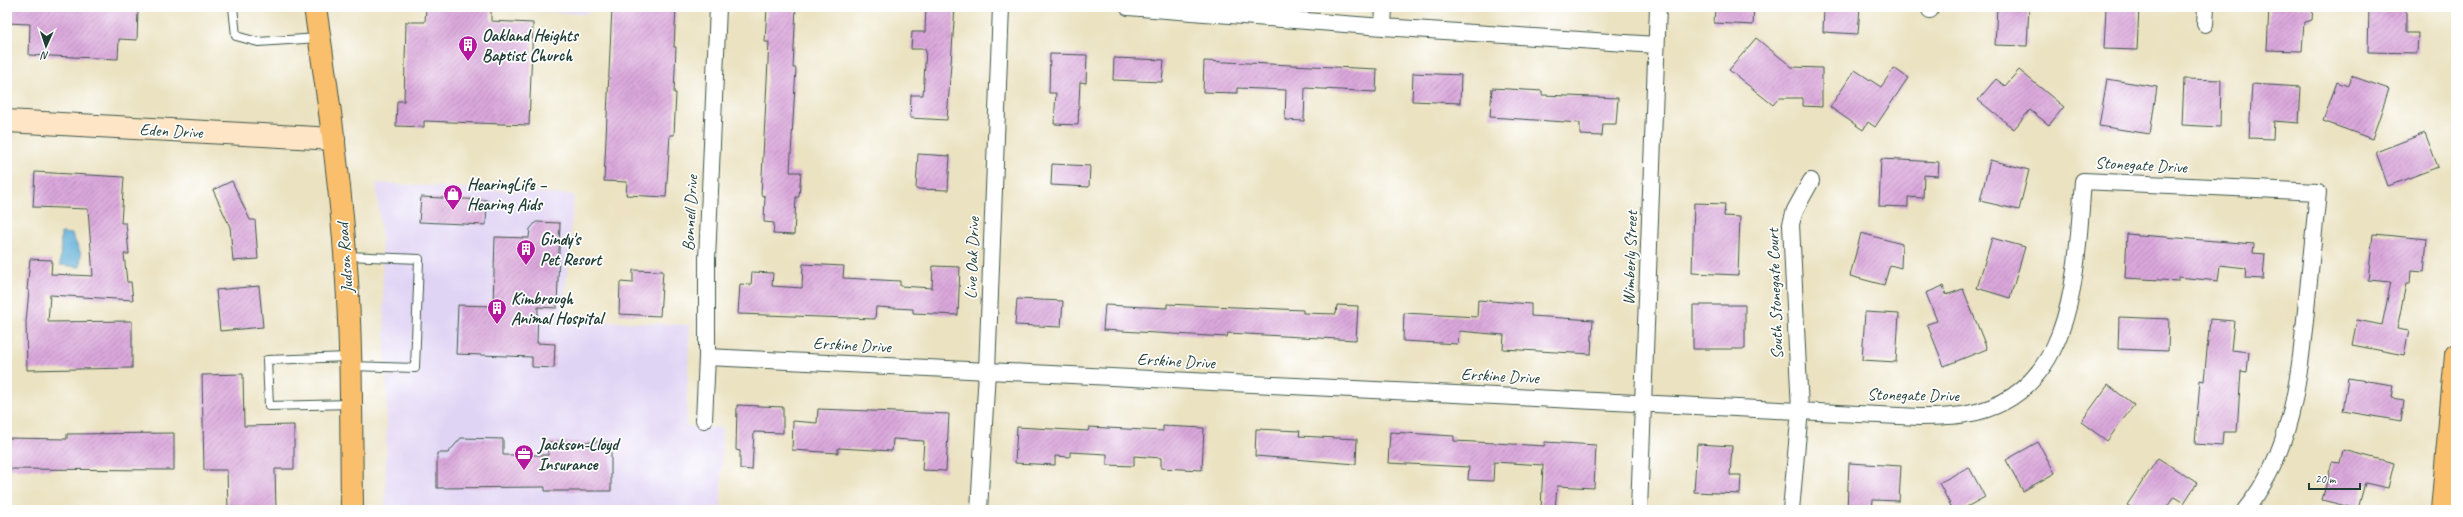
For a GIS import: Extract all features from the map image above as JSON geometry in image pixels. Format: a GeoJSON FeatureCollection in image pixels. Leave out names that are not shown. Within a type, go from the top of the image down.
{"type":"FeatureCollection","features":[{"type":"Feature","properties":{"kind":"main road","name":"Judson Road"},"geometry":{"type":"LineString","coordinates":[[315,7],[334,139],[346,256],[351,362],[352,510]]}},
{"type":"Feature","properties":{"kind":"main road"},"geometry":{"type":"LineString","coordinates":[[2442,510],[2456,355]]}},
{"type":"Feature","properties":{"kind":"street","name":"Bonnell Drive"},"geometry":{"type":"LineString","coordinates":[[704,420],[707,357],[707,259],[718,7]]}},
{"type":"Feature","properties":{"kind":"street","name":"Live Oak Drive"},"geometry":{"type":"LineString","coordinates":[[979,510],[987,371],[1001,7]]}},
{"type":"Feature","properties":{"kind":"street"},"geometry":{"type":"LineString","coordinates":[[1128,7],[1383,27],[1656,45]]}},
{"type":"Feature","properties":{"kind":"street"},"geometry":{"type":"LineString","coordinates":[[1383,27],[1384,7]]}},
{"type":"Feature","properties":{"kind":"street","name":"Wimberly Street"},"geometry":{"type":"LineString","coordinates":[[1639,510],[1658,7]]}},
{"type":"Feature","properties":{"kind":"street"},"geometry":{"type":"LineString","coordinates":[[2205,24],[2206,7]]}},
{"type":"Feature","properties":{"kind":"street","name":"Eden Drive"},"geometry":{"type":"LineString","coordinates":[[7,121],[334,139]]}},
{"type":"Feature","properties":{"kind":"street","name":"South Stonegate Court"},"geometry":{"type":"LineString","coordinates":[[1800,410],[1790,234],[1795,210],[1810,181]]}},
{"type":"Feature","properties":{"kind":"street","name":"Stonegate Drive"},"geometry":{"type":"LineString","coordinates":[[1643,402],[1918,416],[1952,416],[1993,407],[2024,387],[2040,372],[2053,353],[2065,322],[2077,252],[2083,181],[2318,192],[2295,402],[2275,458],[2261,486],[2245,510]]}},
{"type":"Feature","properties":{"kind":"street","name":"Erskine Drive"},"geometry":{"type":"LineString","coordinates":[[707,357],[1643,402]]}},
{"type":"Feature","properties":{"kind":"street"},"geometry":{"type":"LineString","coordinates":[[1791,510],[1800,410]]}},
{"type":"Feature","properties":{"kind":"lane"},"geometry":{"type":"LineString","coordinates":[[233,7],[236,36],[258,42],[320,38]]}},
{"type":"Feature","properties":{"kind":"lane"},"geometry":{"type":"LineString","coordinates":[[346,256],[419,259],[415,368],[351,362],[267,360],[269,406],[351,404]]}},
{"type":"Feature","properties":{"kind":"shaded area"},"geometry":{"type":"Polygon","coordinates":[[[495,7],[588,7],[587,14],[494,9],[495,7]]]}},
{"type":"Feature","properties":{"kind":"shaded area"},"geometry":{"type":"Polygon","coordinates":[[[376,183],[574,195],[563,319],[690,325],[686,426],[722,428],[721,510],[385,510],[387,394],[381,233],[376,183]]]}},
{"type":"Feature","properties":{"kind":"water"},"geometry":{"type":"Polygon","coordinates":[[[61,233],[72,234],[81,254],[80,267],[60,265],[61,233]]]}},
{"type":"Feature","properties":{"kind":"building"},"geometry":{"type":"Polygon","coordinates":[[[7,7],[120,7],[120,9],[138,10],[137,40],[119,39],[118,59],[29,55],[30,24],[7,23],[7,7]]]}},
{"type":"Feature","properties":{"kind":"building","name":"Oakland Heights Baptist Church"},"geometry":{"type":"Polygon","coordinates":[[[426,7],[491,9],[491,21],[533,23],[529,125],[424,121],[424,127],[396,126],[397,101],[404,101],[406,22],[425,22],[426,7]]]}},
{"type":"Feature","properties":{"kind":"building"},"geometry":{"type":"Polygon","coordinates":[[[612,7],[676,7],[674,47],[676,47],[674,93],[676,93],[674,135],[670,135],[666,197],[626,195],[627,182],[604,181],[612,7]]]}},
{"type":"Feature","properties":{"kind":"building"},"geometry":{"type":"Polygon","coordinates":[[[767,7],[796,7],[793,68],[796,68],[790,172],[801,172],[799,197],[796,197],[794,235],[773,234],[774,223],[764,222],[765,196],[761,195],[769,42],[765,42],[767,7]]]}},
{"type":"Feature","properties":{"kind":"building"},"geometry":{"type":"Polygon","coordinates":[[[926,7],[955,7],[947,120],[910,118],[911,95],[923,95],[926,49],[911,49],[912,32],[925,32],[926,7]]]}},
{"type":"Feature","properties":{"kind":"building"},"geometry":{"type":"Polygon","coordinates":[[[1715,7],[1754,7],[1753,25],[1714,23],[1715,7]]]}},
{"type":"Feature","properties":{"kind":"building"},"geometry":{"type":"Polygon","coordinates":[[[1824,7],[1860,7],[1858,34],[1823,32],[1824,7]]]}},
{"type":"Feature","properties":{"kind":"building"},"geometry":{"type":"Polygon","coordinates":[[[1997,7],[2029,7],[2027,46],[1995,45],[1997,7]]]}},
{"type":"Feature","properties":{"kind":"building"},"geometry":{"type":"Polygon","coordinates":[[[2106,7],[2139,7],[2137,50],[2104,49],[2106,7]]]}},
{"type":"Feature","properties":{"kind":"building"},"geometry":{"type":"Polygon","coordinates":[[[2269,7],[2313,7],[2312,20],[2304,22],[2302,51],[2267,50],[2269,7]]]}},
{"type":"Feature","properties":{"kind":"building"},"geometry":{"type":"Polygon","coordinates":[[[2369,7],[2406,7],[2406,33],[2418,33],[2417,53],[2368,52],[2369,7]]]}},
{"type":"Feature","properties":{"kind":"building"},"geometry":{"type":"Polygon","coordinates":[[[1756,38],[1792,67],[1822,68],[1822,107],[1803,106],[1803,98],[1779,98],[1773,105],[1729,70],[1756,38]]]}},
{"type":"Feature","properties":{"kind":"building"},"geometry":{"type":"Polygon","coordinates":[[[1050,54],[1087,55],[1086,83],[1080,82],[1078,125],[1054,124],[1056,93],[1049,93],[1050,54]]]}},
{"type":"Feature","properties":{"kind":"building"},"geometry":{"type":"Polygon","coordinates":[[[1114,58],[1164,60],[1162,82],[1113,80],[1114,58]]]}},
{"type":"Feature","properties":{"kind":"building"},"geometry":{"type":"Polygon","coordinates":[[[1204,61],[1377,69],[1376,92],[1305,88],[1304,121],[1285,120],[1286,90],[1237,88],[1237,93],[1203,92],[1204,61]]]}},
{"type":"Feature","properties":{"kind":"building"},"geometry":{"type":"Polygon","coordinates":[[[1894,68],[1908,78],[1875,127],[1868,122],[1863,130],[1830,107],[1855,70],[1881,87],[1894,68]]]}},
{"type":"Feature","properties":{"kind":"building"},"geometry":{"type":"Polygon","coordinates":[[[2019,70],[2064,107],[2049,125],[2030,110],[2014,129],[1978,100],[1996,79],[2005,86],[2019,70]]]}},
{"type":"Feature","properties":{"kind":"building"},"geometry":{"type":"Polygon","coordinates":[[[1413,73],[1461,75],[1460,103],[1412,101],[1413,73]]]}},
{"type":"Feature","properties":{"kind":"building"},"geometry":{"type":"Polygon","coordinates":[[[2351,76],[2389,89],[2372,139],[2323,121],[2337,82],[2348,86],[2351,76]]]}},
{"type":"Feature","properties":{"kind":"building"},"geometry":{"type":"Polygon","coordinates":[[[2107,79],[2157,87],[2150,134],[2099,126],[2107,79]]]}},
{"type":"Feature","properties":{"kind":"building"},"geometry":{"type":"Polygon","coordinates":[[[2184,79],[2221,80],[2220,127],[2182,125],[2184,79]]]}},
{"type":"Feature","properties":{"kind":"building"},"geometry":{"type":"Polygon","coordinates":[[[2252,84],[2301,87],[2299,123],[2274,121],[2273,139],[2249,138],[2252,84]]]}},
{"type":"Feature","properties":{"kind":"building"},"geometry":{"type":"Polygon","coordinates":[[[1492,88],[1542,91],[1542,95],[1618,98],[1616,124],[1603,124],[1602,136],[1580,135],[1580,123],[1490,117],[1492,88]]]}},
{"type":"Feature","properties":{"kind":"building"},"geometry":{"type":"Polygon","coordinates":[[[2425,133],[2438,167],[2388,186],[2376,152],[2425,133]]]}},
{"type":"Feature","properties":{"kind":"building"},"geometry":{"type":"Polygon","coordinates":[[[918,154],[950,156],[948,190],[916,189],[918,154]]]}},
{"type":"Feature","properties":{"kind":"building"},"geometry":{"type":"Polygon","coordinates":[[[1881,159],[1939,162],[1938,176],[1924,175],[1923,198],[1908,197],[1908,207],[1879,206],[1881,159]]]}},
{"type":"Feature","properties":{"kind":"building"},"geometry":{"type":"Polygon","coordinates":[[[1990,160],[2029,170],[2019,210],[1980,201],[1990,160]]]}},
{"type":"Feature","properties":{"kind":"building"},"geometry":{"type":"Polygon","coordinates":[[[1052,164],[1090,166],[1089,187],[1051,185],[1052,164]]]}},
{"type":"Feature","properties":{"kind":"building"},"geometry":{"type":"Polygon","coordinates":[[[35,172],[124,177],[121,223],[126,223],[129,254],[124,254],[127,282],[131,282],[133,300],[50,295],[48,322],[132,321],[132,368],[27,370],[26,322],[30,259],[52,260],[51,274],[93,276],[88,209],[33,207],[35,172]]]}},
{"type":"Feature","properties":{"kind":"building"},"geometry":{"type":"Polygon","coordinates":[[[232,181],[250,220],[255,220],[258,259],[233,261],[230,227],[213,190],[232,181]]]}},
{"type":"Feature","properties":{"kind":"building","name":"HearingLife – Hearing Aids"},"geometry":{"type":"Polygon","coordinates":[[[421,197],[487,200],[486,225],[419,222],[421,197]]]}},
{"type":"Feature","properties":{"kind":"building"},"geometry":{"type":"Polygon","coordinates":[[[1694,203],[1725,204],[1724,216],[1740,217],[1738,275],[1692,273],[1694,203]]]}},
{"type":"Feature","properties":{"kind":"building","name":"Kimbrough Animal Hospital"},"geometry":{"type":"Polygon","coordinates":[[[536,222],[560,223],[557,308],[538,307],[537,343],[555,344],[554,368],[532,367],[532,357],[456,354],[458,305],[493,306],[495,237],[529,238],[530,229],[536,222]]]}},
{"type":"Feature","properties":{"kind":"building"},"geometry":{"type":"Polygon","coordinates":[[[1861,233],[1902,244],[1901,268],[1890,265],[1884,285],[1850,276],[1861,233]]]}},
{"type":"Feature","properties":{"kind":"building"},"geometry":{"type":"Polygon","coordinates":[[[2127,234],[2254,244],[2253,253],[2265,254],[2263,279],[2245,278],[2246,268],[2220,265],[2218,281],[2178,277],[2178,281],[2125,278],[2127,234]]]}},
{"type":"Feature","properties":{"kind":"building"},"geometry":{"type":"Polygon","coordinates":[[[2373,234],[2427,239],[2424,272],[2411,271],[2410,284],[2406,284],[2397,329],[2409,331],[2404,355],[2352,345],[2357,320],[2382,325],[2391,282],[2368,280],[2373,234]]]}},
{"type":"Feature","properties":{"kind":"building"},"geometry":{"type":"Polygon","coordinates":[[[1992,238],[2025,247],[2010,298],[1977,288],[1992,238]]]}},
{"type":"Feature","properties":{"kind":"building"},"geometry":{"type":"Polygon","coordinates":[[[803,264],[844,266],[843,278],[900,281],[900,286],[932,288],[933,266],[960,267],[958,315],[913,313],[913,309],[876,307],[875,319],[738,314],[740,284],[751,285],[752,272],[773,273],[772,286],[802,288],[803,264]]]}},
{"type":"Feature","properties":{"kind":"building"},"geometry":{"type":"Polygon","coordinates":[[[633,270],[663,271],[660,316],[619,314],[620,282],[633,283],[633,270]]]}},
{"type":"Feature","properties":{"kind":"building"},"geometry":{"type":"Polygon","coordinates":[[[259,286],[263,327],[220,331],[216,290],[259,286]]]}},
{"type":"Feature","properties":{"kind":"building"},"geometry":{"type":"Polygon","coordinates":[[[1943,286],[1946,295],[1963,289],[1987,349],[1944,366],[1927,324],[1937,321],[1926,293],[1943,286]]]}},
{"type":"Feature","properties":{"kind":"building"},"geometry":{"type":"Polygon","coordinates":[[[1017,299],[1063,301],[1061,327],[1015,325],[1017,299]]]}},
{"type":"Feature","properties":{"kind":"building"},"geometry":{"type":"Polygon","coordinates":[[[1478,300],[1531,304],[1531,316],[1593,320],[1591,354],[1503,349],[1504,335],[1459,331],[1458,344],[1403,341],[1404,313],[1477,317],[1478,300]]]}},
{"type":"Feature","properties":{"kind":"building"},"geometry":{"type":"Polygon","coordinates":[[[1167,304],[1303,310],[1303,313],[1336,314],[1337,305],[1358,306],[1356,340],[1228,333],[1227,337],[1103,330],[1105,305],[1167,308],[1167,304]]]}},
{"type":"Feature","properties":{"kind":"building"},"geometry":{"type":"Polygon","coordinates":[[[1693,305],[1745,305],[1745,349],[1693,349],[1693,305]]]}},
{"type":"Feature","properties":{"kind":"building"},"geometry":{"type":"Polygon","coordinates":[[[1865,312],[1899,314],[1896,362],[1862,360],[1865,312]]]}},
{"type":"Feature","properties":{"kind":"building"},"geometry":{"type":"Polygon","coordinates":[[[2119,317],[2169,319],[2168,351],[2118,349],[2119,317]]]}},
{"type":"Feature","properties":{"kind":"building"},"geometry":{"type":"Polygon","coordinates":[[[2210,319],[2234,321],[2231,350],[2249,352],[2247,372],[2241,371],[2237,432],[2223,432],[2222,446],[2195,444],[2200,380],[2204,381],[2210,319]]]}},
{"type":"Feature","properties":{"kind":"building"},"geometry":{"type":"Polygon","coordinates":[[[243,374],[244,426],[294,425],[294,469],[275,469],[276,510],[228,510],[227,470],[204,470],[202,375],[243,374]]]}},
{"type":"Feature","properties":{"kind":"building"},"geometry":{"type":"Polygon","coordinates":[[[2348,378],[2393,385],[2391,398],[2404,400],[2401,421],[2343,411],[2348,378]]]}},
{"type":"Feature","properties":{"kind":"building"},"geometry":{"type":"Polygon","coordinates":[[[2108,385],[2134,405],[2107,441],[2081,422],[2108,385]]]}},
{"type":"Feature","properties":{"kind":"building"},"geometry":{"type":"Polygon","coordinates":[[[737,405],[783,407],[783,433],[754,432],[752,470],[740,469],[740,451],[736,450],[737,405]]]}},
{"type":"Feature","properties":{"kind":"building"},"geometry":{"type":"Polygon","coordinates":[[[818,409],[949,414],[946,471],[922,470],[924,441],[893,439],[892,451],[838,448],[838,453],[792,450],[793,421],[817,423],[818,409]]]}},
{"type":"Feature","properties":{"kind":"building"},"geometry":{"type":"Polygon","coordinates":[[[1163,426],[1204,428],[1202,470],[1161,468],[1161,458],[1134,456],[1134,466],[1107,465],[1107,454],[1070,452],[1070,457],[1055,456],[1055,465],[1015,463],[1017,427],[1088,431],[1089,427],[1163,431],[1163,426]]]}},
{"type":"Feature","properties":{"kind":"building"},"geometry":{"type":"Polygon","coordinates":[[[1256,429],[1300,431],[1299,436],[1357,439],[1356,464],[1255,456],[1256,429]]]}},
{"type":"Feature","properties":{"kind":"building"},"geometry":{"type":"Polygon","coordinates":[[[1390,432],[1454,436],[1454,441],[1544,446],[1545,442],[1596,445],[1594,488],[1557,486],[1555,510],[1541,510],[1543,465],[1494,462],[1493,481],[1468,480],[1469,467],[1388,463],[1390,432]]]}},
{"type":"Feature","properties":{"kind":"building"},"geometry":{"type":"Polygon","coordinates":[[[174,433],[174,470],[7,469],[7,438],[67,439],[67,434],[174,433]]]}},
{"type":"Feature","properties":{"kind":"building","name":"Jackson-Lloyd Insurance"},"geometry":{"type":"Polygon","coordinates":[[[461,438],[503,439],[503,455],[548,455],[548,442],[611,442],[611,491],[545,491],[545,487],[437,488],[437,453],[448,453],[461,438]]]}},
{"type":"Feature","properties":{"kind":"building"},"geometry":{"type":"Polygon","coordinates":[[[2038,442],[2055,473],[2023,491],[2006,460],[2038,442]]]}},
{"type":"Feature","properties":{"kind":"building"},"geometry":{"type":"Polygon","coordinates":[[[1697,444],[1732,446],[1730,475],[1741,475],[1740,494],[1694,492],[1697,444]]]}},
{"type":"Feature","properties":{"kind":"building"},"geometry":{"type":"Polygon","coordinates":[[[2343,450],[2394,463],[2388,488],[2365,483],[2358,509],[2322,500],[2332,462],[2340,463],[2343,450]]]}},
{"type":"Feature","properties":{"kind":"building"},"geometry":{"type":"Polygon","coordinates":[[[2158,458],[2197,483],[2184,503],[2174,497],[2165,510],[2136,510],[2127,505],[2158,458]]]}},
{"type":"Feature","properties":{"kind":"building"},"geometry":{"type":"Polygon","coordinates":[[[1849,463],[1901,466],[1899,501],[1873,500],[1872,510],[1847,510],[1849,463]]]}},
{"type":"Feature","properties":{"kind":"building"},"geometry":{"type":"Polygon","coordinates":[[[1969,467],[1985,497],[1961,510],[1953,510],[1939,483],[1969,467]]]}},
{"type":"Feature","properties":{"kind":"place","name":"Oakland Heights Baptist Church"},"geometry":{"type":"Point","coordinates":[468,62]}},
{"type":"Feature","properties":{"kind":"place","name":"HearingLife – Hearing Aids"},"geometry":{"type":"Point","coordinates":[453,211]}},
{"type":"Feature","properties":{"kind":"place","name":"Gindy's Pet Resort"},"geometry":{"type":"Point","coordinates":[526,266]}},
{"type":"Feature","properties":{"kind":"place","name":"Kimbrough Animal Hospital"},"geometry":{"type":"Point","coordinates":[497,325]}},
{"type":"Feature","properties":{"kind":"place","name":"Jackson-Lloyd Insurance"},"geometry":{"type":"Point","coordinates":[524,471]}}]}
